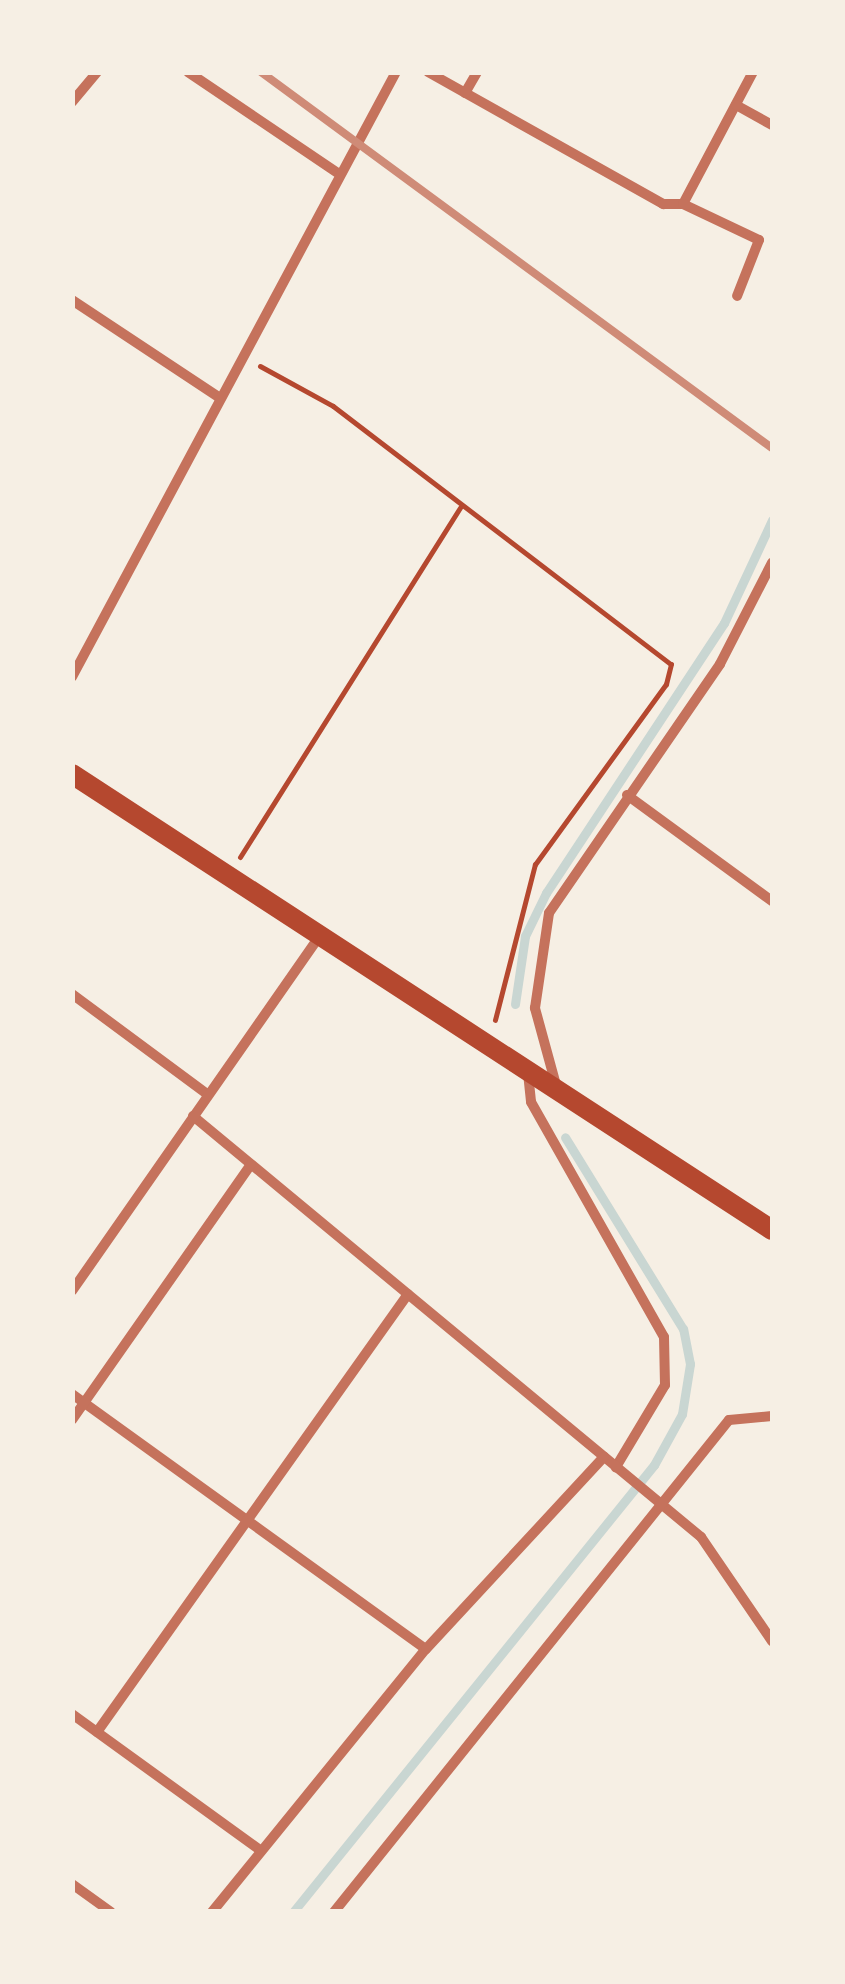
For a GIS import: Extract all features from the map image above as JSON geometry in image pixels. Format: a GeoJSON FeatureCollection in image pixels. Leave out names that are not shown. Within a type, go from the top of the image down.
{"type":"FeatureCollection","features":[{"type":"Feature","properties":{"kind":"main road"},"geometry":{"type":"LineString","coordinates":[[72,774],[772,1230]]}},
{"type":"Feature","properties":{"kind":"street"},"geometry":{"type":"LineString","coordinates":[[72,102],[97,72]]}},
{"type":"Feature","properties":{"kind":"street"},"geometry":{"type":"LineString","coordinates":[[188,72],[336,172]]}},
{"type":"Feature","properties":{"kind":"street"},"geometry":{"type":"LineString","coordinates":[[72,677],[336,172],[396,72]]}},
{"type":"Feature","properties":{"kind":"street"},"geometry":{"type":"LineString","coordinates":[[428,72],[663,204],[683,204],[759,240],[737,296]]}},
{"type":"Feature","properties":{"kind":"street"},"geometry":{"type":"LineString","coordinates":[[466,93],[477,72]]}},
{"type":"Feature","properties":{"kind":"street"},"geometry":{"type":"LineString","coordinates":[[683,204],[753,72]]}},
{"type":"Feature","properties":{"kind":"street"},"geometry":{"type":"LineString","coordinates":[[736,105],[772,124]]}},
{"type":"Feature","properties":{"kind":"street"},"geometry":{"type":"LineString","coordinates":[[72,300],[220,398]]}},
{"type":"Feature","properties":{"kind":"street"},"geometry":{"type":"LineString","coordinates":[[558,1091],[535,1008],[540,948],[564,885],[720,664],[772,563]]}},
{"type":"Feature","properties":{"kind":"street"},"geometry":{"type":"LineString","coordinates":[[627,795],[772,902]]}},
{"type":"Feature","properties":{"kind":"street"},"geometry":{"type":"LineString","coordinates":[[72,1292],[319,936]]}},
{"type":"Feature","properties":{"kind":"street"},"geometry":{"type":"LineString","coordinates":[[72,994],[207,1094]]}},
{"type":"Feature","properties":{"kind":"street"},"geometry":{"type":"LineString","coordinates":[[528,1072],[531,1102],[664,1336],[664,1385],[618,1469]]}},
{"type":"Feature","properties":{"kind":"street"},"geometry":{"type":"LineString","coordinates":[[193,1116],[701,1536],[772,1641]]}},
{"type":"Feature","properties":{"kind":"street"},"geometry":{"type":"LineString","coordinates":[[72,1420],[251,1164]]}},
{"type":"Feature","properties":{"kind":"street"},"geometry":{"type":"LineString","coordinates":[[97,1732],[408,1294]]}},
{"type":"Feature","properties":{"kind":"street"},"geometry":{"type":"LineString","coordinates":[[72,1394],[426,1649]]}},
{"type":"Feature","properties":{"kind":"street"},"geometry":{"type":"LineString","coordinates":[[334,1912],[656,1499],[729,1420],[772,1416]]}},
{"type":"Feature","properties":{"kind":"street"},"geometry":{"type":"LineString","coordinates":[[212,1912],[426,1649],[604,1457]]}},
{"type":"Feature","properties":{"kind":"street"},"geometry":{"type":"LineString","coordinates":[[72,1714],[260,1851]]}},
{"type":"Feature","properties":{"kind":"street"},"geometry":{"type":"LineString","coordinates":[[72,1884],[111,1912]]}},
{"type":"Feature","properties":{"kind":"path"},"geometry":{"type":"LineString","coordinates":[[241,355],[333,406],[671,664],[666,684],[528,880],[490,1047]]}},
{"type":"Feature","properties":{"kind":"path"},"geometry":{"type":"LineString","coordinates":[[228,876],[460,506]]}},
{"type":"Feature","properties":{"kind":"waterway"},"geometry":{"type":"LineString","coordinates":[[515,1004],[525,936],[546,893],[724,623],[772,520]]}},
{"type":"Feature","properties":{"kind":"waterway"},"geometry":{"type":"LineString","coordinates":[[293,1912],[654,1465],[682,1414],[690,1364],[683,1329],[565,1137]]}},
{"type":"Feature","properties":{"kind":"railway"},"geometry":{"type":"LineString","coordinates":[[261,72],[772,448]]}}]}
